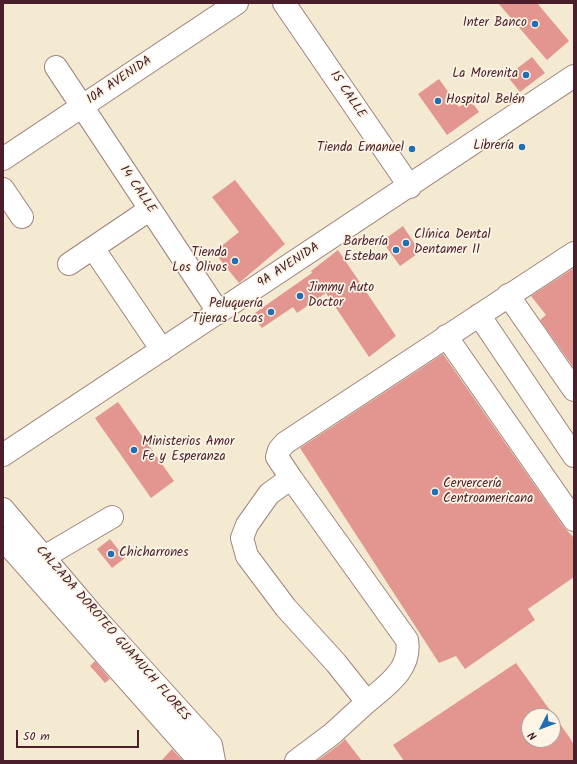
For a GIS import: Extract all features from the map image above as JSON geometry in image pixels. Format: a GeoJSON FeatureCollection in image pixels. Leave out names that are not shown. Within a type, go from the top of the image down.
{"type":"FeatureCollection","features":[{"type":"Feature","properties":{"kind":"street","name":"10A AVENIDA"},"geometry":{"type":"LineString","coordinates":[[3,159],[237,3]]}},
{"type":"Feature","properties":{"kind":"street","name":"15 CALLE"},"geometry":{"type":"LineString","coordinates":[[284,3],[410,187]]}},
{"type":"Feature","properties":{"kind":"street","name":"14 CALLE"},"geometry":{"type":"LineString","coordinates":[[56,67],[81,107],[219,313]]}},
{"type":"Feature","properties":{"kind":"street","name":"9A AVENIDA"},"geometry":{"type":"LineString","coordinates":[[3,455],[410,187],[574,76]]}},
{"type":"Feature","properties":{"kind":"street"},"geometry":{"type":"LineString","coordinates":[[3,189],[22,217]]}},
{"type":"Feature","properties":{"kind":"street"},"geometry":{"type":"LineString","coordinates":[[69,264],[150,210]]}},
{"type":"Feature","properties":{"kind":"street"},"geometry":{"type":"LineString","coordinates":[[93,248],[162,350]]}},
{"type":"Feature","properties":{"kind":"street"},"geometry":{"type":"LineString","coordinates":[[296,761],[332,734],[396,677],[409,651],[407,640],[277,457],[279,450],[285,443],[574,252]]}},
{"type":"Feature","properties":{"kind":"street"},"geometry":{"type":"LineString","coordinates":[[508,295],[574,390]]}},
{"type":"Feature","properties":{"kind":"street"},"geometry":{"type":"LineString","coordinates":[[479,315],[574,456]]}},
{"type":"Feature","properties":{"kind":"street"},"geometry":{"type":"LineString","coordinates":[[446,336],[574,520]]}},
{"type":"Feature","properties":{"kind":"street"},"geometry":{"type":"LineString","coordinates":[[291,478],[269,494],[247,525],[242,538],[247,556],[286,608],[336,663],[367,702]]}},
{"type":"Feature","properties":{"kind":"street","name":"CALZADA DOROTEO GUAMUCH FLORES"},"geometry":{"type":"LineString","coordinates":[[3,509],[93,615],[211,746],[214,761]]}},
{"type":"Feature","properties":{"kind":"street"},"geometry":{"type":"LineString","coordinates":[[44,557],[112,517]]}},
{"type":"Feature","properties":{"kind":"street","name":"CALZADA DOROTEO GUAMUCH FLORES"},"geometry":{"type":"LineString","coordinates":[[3,539],[197,758],[205,761]]}},
{"type":"Feature","properties":{"kind":"building","name":"Inter Banco"},"geometry":{"type":"Polygon","coordinates":[[[498,3],[537,3],[569,41],[547,60],[498,3]]]}},
{"type":"Feature","properties":{"kind":"building","name":"La Morenita"},"geometry":{"type":"Polygon","coordinates":[[[532,57],[545,73],[520,92],[507,76],[532,57]]]}},
{"type":"Feature","properties":{"kind":"building","name":"Hospital Belén"},"geometry":{"type":"Polygon","coordinates":[[[439,79],[459,107],[470,99],[479,112],[447,135],[418,94],[439,79]]]}},
{"type":"Feature","properties":{"kind":"building"},"geometry":{"type":"Polygon","coordinates":[[[235,180],[285,244],[239,283],[214,252],[239,232],[212,197],[235,180]]]}},
{"type":"Feature","properties":{"kind":"building"},"geometry":{"type":"Polygon","coordinates":[[[403,226],[420,252],[400,266],[382,241],[403,226]]]}},
{"type":"Feature","properties":{"kind":"building"},"geometry":{"type":"Polygon","coordinates":[[[338,250],[396,336],[369,357],[326,293],[297,313],[293,307],[262,328],[252,315],[312,273],[311,271],[338,250]]]}},
{"type":"Feature","properties":{"kind":"building"},"geometry":{"type":"Polygon","coordinates":[[[574,268],[574,368],[540,320],[546,315],[531,296],[574,268]]]}},
{"type":"Feature","properties":{"kind":"building","name":"Cervercería Centroamericana"},"geometry":{"type":"Polygon","coordinates":[[[443,354],[564,527],[574,538],[574,577],[528,609],[535,620],[465,669],[456,656],[439,663],[300,448],[443,354]]]}},
{"type":"Feature","properties":{"kind":"building","name":"Ministerios Amor Fe y Esperanza"},"geometry":{"type":"Polygon","coordinates":[[[118,402],[174,481],[151,498],[95,418],[118,402]]]}},
{"type":"Feature","properties":{"kind":"building","name":"Chicharrones"},"geometry":{"type":"Polygon","coordinates":[[[110,539],[125,558],[112,568],[97,549],[110,539]]]}},
{"type":"Feature","properties":{"kind":"building"},"geometry":{"type":"Polygon","coordinates":[[[95,661],[110,679],[105,683],[90,666],[95,661]]]}},
{"type":"Feature","properties":{"kind":"building"},"geometry":{"type":"Polygon","coordinates":[[[516,663],[548,708],[521,708],[521,748],[561,748],[561,726],[574,745],[574,761],[404,761],[393,745],[516,663]]]}},
{"type":"Feature","properties":{"kind":"building"},"geometry":{"type":"Polygon","coordinates":[[[345,739],[362,761],[317,761],[340,744],[345,739]]]}},
{"type":"Feature","properties":{"kind":"building"},"geometry":{"type":"Polygon","coordinates":[[[172,749],[183,761],[161,761],[172,749]]]}},
{"type":"Feature","properties":{"kind":"place","name":"Inter Banco"},"geometry":{"type":"Point","coordinates":[535,24]}},
{"type":"Feature","properties":{"kind":"place","name":"La Morenita"},"geometry":{"type":"Point","coordinates":[526,75]}},
{"type":"Feature","properties":{"kind":"place","name":"Hospital Belén"},"geometry":{"type":"Point","coordinates":[438,101]}},
{"type":"Feature","properties":{"kind":"place","name":"Librería"},"geometry":{"type":"Point","coordinates":[522,147]}},
{"type":"Feature","properties":{"kind":"place","name":"Tienda Emanuel"},"geometry":{"type":"Point","coordinates":[412,149]}},
{"type":"Feature","properties":{"kind":"place","name":"Clínica Dental Dentamer II"},"geometry":{"type":"Point","coordinates":[406,243]}},
{"type":"Feature","properties":{"kind":"place","name":"Barbería Esteban"},"geometry":{"type":"Point","coordinates":[396,250]}},
{"type":"Feature","properties":{"kind":"place","name":"Tienda Los Olivos"},"geometry":{"type":"Point","coordinates":[235,261]}},
{"type":"Feature","properties":{"kind":"place","name":"Jimmy Auto Doctor"},"geometry":{"type":"Point","coordinates":[300,296]}},
{"type":"Feature","properties":{"kind":"place","name":"Peluquería Tijeras Locas"},"geometry":{"type":"Point","coordinates":[271,312]}},
{"type":"Feature","properties":{"kind":"place","name":"Ministerios Amor Fe y Esperanza"},"geometry":{"type":"Point","coordinates":[134,450]}},
{"type":"Feature","properties":{"kind":"place","name":"Cervercería Centroamericana"},"geometry":{"type":"Point","coordinates":[435,492]}},
{"type":"Feature","properties":{"kind":"place","name":"Chicharrones"},"geometry":{"type":"Point","coordinates":[111,554]}}]}
